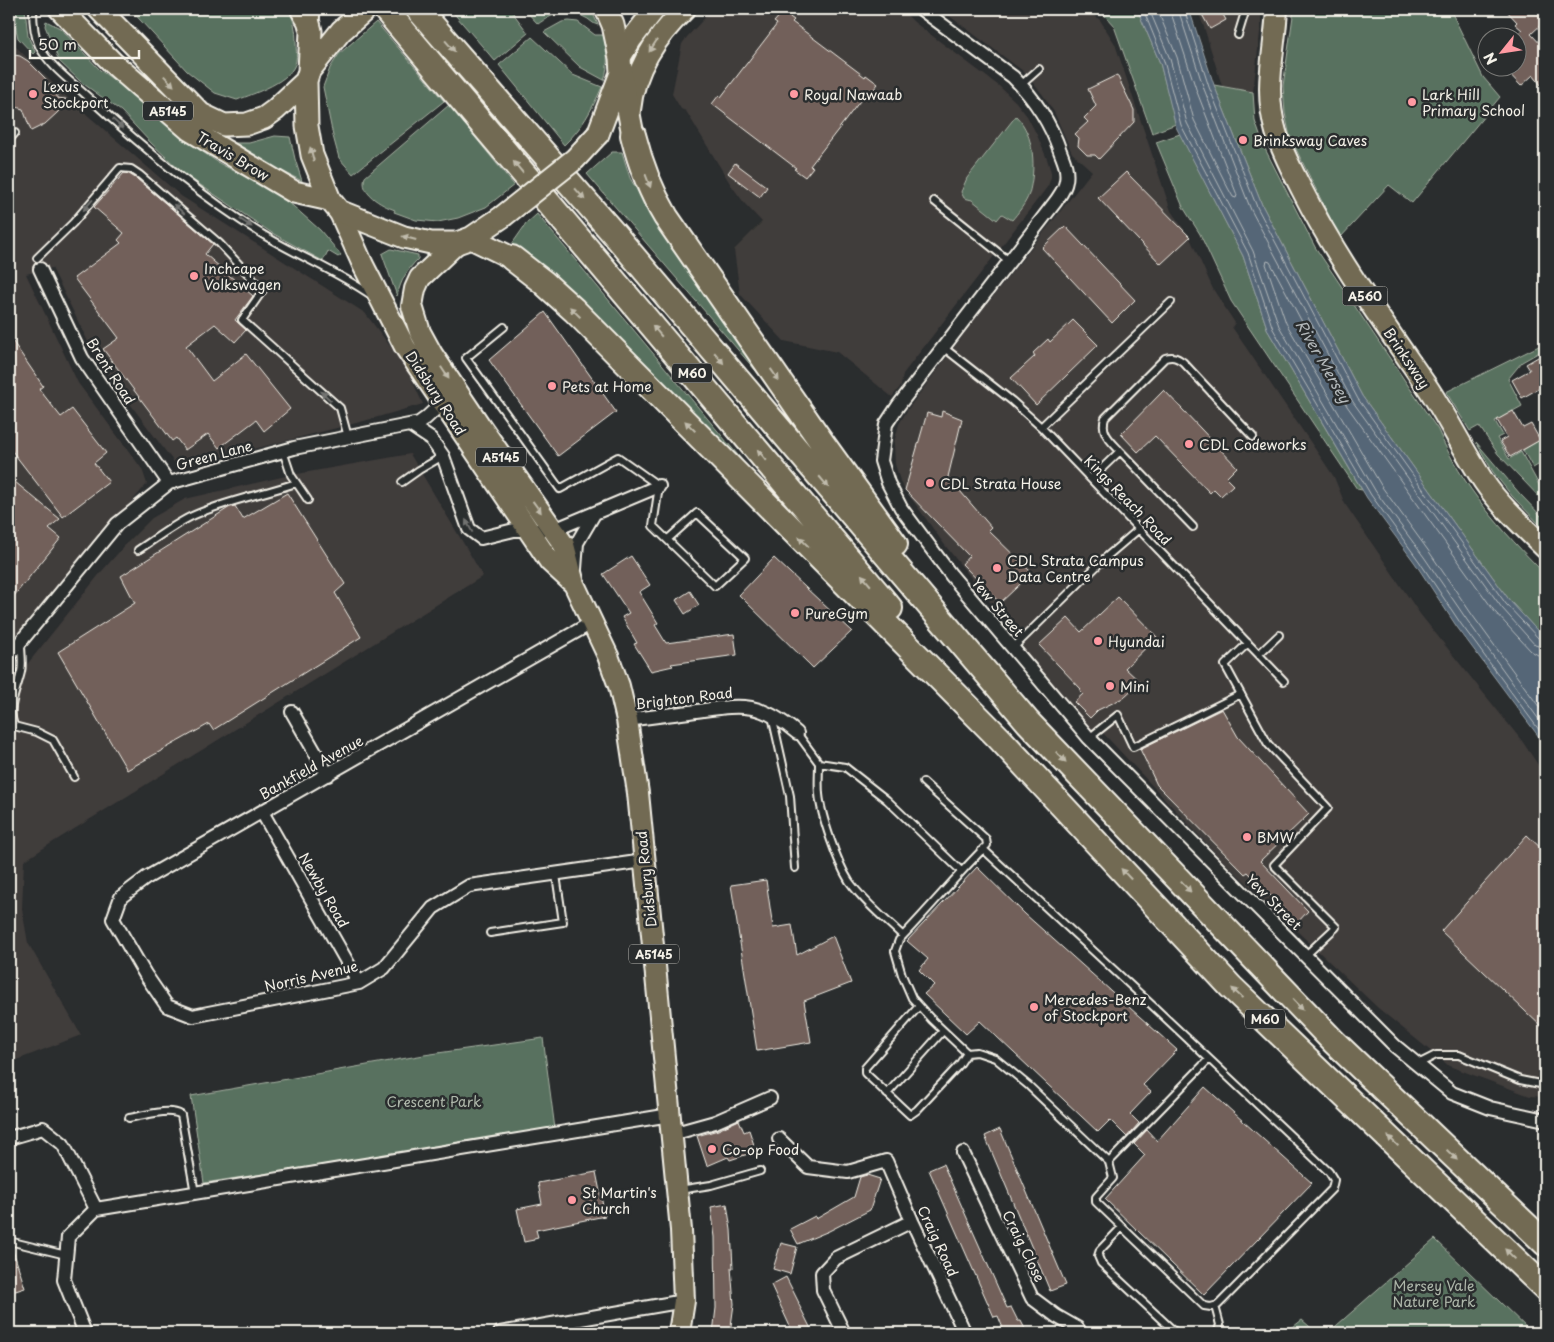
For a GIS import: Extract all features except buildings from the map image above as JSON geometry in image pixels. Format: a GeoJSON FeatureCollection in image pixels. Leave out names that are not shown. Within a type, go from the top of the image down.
{"type":"FeatureCollection","features":[{"type":"Feature","properties":{"kind":"highway","name":"Travis Brow"},"geometry":{"type":"LineString","coordinates":[[60,9],[114,64],[190,130],[294,192],[334,205],[404,237],[431,243],[464,240]]}},
{"type":"Feature","properties":{"kind":"highway","name":"Travis Brow"},"geometry":{"type":"LineString","coordinates":[[99,9],[201,114],[224,125],[247,124],[264,118],[276,110],[307,76],[341,31],[366,9]]}},
{"type":"Feature","properties":{"kind":"highway","name":"M60"},"geometry":{"type":"LineString","coordinates":[[385,9],[999,738]]}},
{"type":"Feature","properties":{"kind":"highway","name":"M60"},"geometry":{"type":"LineString","coordinates":[[418,9],[615,235],[1028,722],[1334,1042],[1545,1243]]}},
{"type":"Feature","properties":{"kind":"highway"},"geometry":{"type":"LineString","coordinates":[[606,9],[614,26],[632,129]]}},
{"type":"Feature","properties":{"kind":"highway"},"geometry":{"type":"LineString","coordinates":[[305,12],[311,31],[307,76],[307,126],[312,155],[334,205]]}},
{"type":"Feature","properties":{"kind":"highway"},"geometry":{"type":"LineString","coordinates":[[464,240],[502,217],[575,159],[598,134],[621,65]]}},
{"type":"Feature","properties":{"kind":"highway","name":"M60"},"geometry":{"type":"LineString","coordinates":[[632,129],[637,152],[656,200],[666,217],[829,452],[1028,722]]}},
{"type":"Feature","properties":{"kind":"highway"},"geometry":{"type":"LineString","coordinates":[[464,240],[512,258]]}},
{"type":"Feature","properties":{"kind":"highway","name":"M60"},"geometry":{"type":"LineString","coordinates":[[512,258],[543,282],[574,310],[999,738],[1231,986],[1545,1288]]}},
{"type":"Feature","properties":{"kind":"main road"},"geometry":{"type":"LineString","coordinates":[[621,65],[631,40],[655,9]]}},
{"type":"Feature","properties":{"kind":"main road"},"geometry":{"type":"LineString","coordinates":[[632,129],[630,110],[633,88],[642,66],[666,29],[685,9]]}},
{"type":"Feature","properties":{"kind":"main road","name":"Brinksway"},"geometry":{"type":"LineString","coordinates":[[1277,9],[1269,89],[1276,133],[1290,166],[1344,265],[1429,389],[1484,481],[1502,505],[1545,548]]}},
{"type":"Feature","properties":{"kind":"main road","name":"Didsbury Road"},"geometry":{"type":"LineString","coordinates":[[334,205],[389,308],[406,347],[550,562],[574,584]]}},
{"type":"Feature","properties":{"kind":"main road","name":"Didsbury Road"},"geometry":{"type":"LineString","coordinates":[[464,240],[420,278],[415,289],[412,306],[416,329],[480,427],[564,545],[574,584],[614,671],[627,720],[638,793],[677,1190],[684,1301],[679,1333]]}},
{"type":"Feature","properties":{"kind":"street","name":"Yew Street"},"geometry":{"type":"LineString","coordinates":[[929,11],[1021,85],[1044,115],[1052,131],[1066,168],[1066,180],[1061,194],[886,424],[881,461],[888,483],[901,508],[951,575],[1089,738],[1395,1046],[1452,1093],[1490,1108],[1545,1120]]}},
{"type":"Feature","properties":{"kind":"street","name":"Brent Road"},"geometry":{"type":"LineString","coordinates":[[38,264],[82,358],[169,483]]}},
{"type":"Feature","properties":{"kind":"street","name":"Green Lane"},"geometry":{"type":"LineString","coordinates":[[9,656],[117,524],[169,483],[283,452],[419,423],[442,403]]}},
{"type":"Feature","properties":{"kind":"street"},"geometry":{"type":"LineString","coordinates":[[410,425],[431,439],[443,456],[469,528],[481,538],[514,530],[554,530],[658,486]]}},
{"type":"Feature","properties":{"kind":"street"},"geometry":{"type":"LineString","coordinates":[[574,584],[577,543],[594,514]]}},
{"type":"Feature","properties":{"kind":"street","name":"Bankfield Avenue"},"geometry":{"type":"LineString","coordinates":[[145,974],[113,920],[121,897],[146,878],[593,622]]}},
{"type":"Feature","properties":{"kind":"street","name":"Brighton Road"},"geometry":{"type":"LineString","coordinates":[[627,720],[736,706],[756,708],[772,714],[797,733]]}},
{"type":"Feature","properties":{"kind":"street"},"geometry":{"type":"LineString","coordinates":[[292,712],[328,775]]}},
{"type":"Feature","properties":{"kind":"street","name":"Newby Road"},"geometry":{"type":"LineString","coordinates":[[262,812],[359,983]]}},
{"type":"Feature","properties":{"kind":"street","name":"Norris Avenue"},"geometry":{"type":"LineString","coordinates":[[145,974],[167,1006],[193,1016],[359,983],[384,968],[434,908],[469,886],[644,861]]}},
{"type":"Feature","properties":{"kind":"street"},"geometry":{"type":"LineString","coordinates":[[85,1333],[64,1280],[66,1255],[68,1237],[96,1209],[195,1193],[671,1125],[715,1122],[770,1098]]}},
{"type":"Feature","properties":{"kind":"street"},"geometry":{"type":"LineString","coordinates":[[9,1138],[43,1128],[63,1144],[96,1209]]}},
{"type":"Feature","properties":{"kind":"street","name":"Craig Road"},"geometry":{"type":"LineString","coordinates":[[780,1139],[808,1167],[848,1172],[886,1161],[965,1333]]}},
{"type":"Feature","properties":{"kind":"street","name":"Craig Close"},"geometry":{"type":"LineString","coordinates":[[963,1153],[1032,1298],[1056,1316],[1077,1328],[1081,1333]]}},
{"type":"Feature","properties":{"kind":"street"},"geometry":{"type":"LineString","coordinates":[[844,1333],[823,1290],[822,1273],[836,1258],[912,1221]]}},
{"type":"Feature","properties":{"kind":"street"},"geometry":{"type":"LineString","coordinates":[[500,1333],[684,1301]]}},
{"type":"Feature","properties":{"kind":"lane"},"geometry":{"type":"LineString","coordinates":[[33,9],[35,33],[39,45],[56,68],[178,176],[213,202],[264,235],[355,283],[389,308]]}},
{"type":"Feature","properties":{"kind":"lane"},"geometry":{"type":"LineString","coordinates":[[1238,36],[1246,9]]}},
{"type":"Feature","properties":{"kind":"lane"},"geometry":{"type":"LineString","coordinates":[[1021,85],[1039,68]]}},
{"type":"Feature","properties":{"kind":"lane"},"geometry":{"type":"LineString","coordinates":[[9,140],[15,132]]}},
{"type":"Feature","properties":{"kind":"lane"},"geometry":{"type":"LineString","coordinates":[[38,264],[120,168],[131,169],[218,243],[263,290],[242,320],[340,408],[348,437]]}},
{"type":"Feature","properties":{"kind":"lane"},"geometry":{"type":"LineString","coordinates":[[934,201],[1009,261]]}},
{"type":"Feature","properties":{"kind":"lane"},"geometry":{"type":"LineString","coordinates":[[1041,427],[1171,302]]}},
{"type":"Feature","properties":{"kind":"lane"},"geometry":{"type":"LineString","coordinates":[[504,327],[466,358],[560,489],[618,457],[658,486],[653,526],[715,586],[744,558],[697,513],[668,539]]}},
{"type":"Feature","properties":{"kind":"lane","name":"Kings Reach Road"},"geometry":{"type":"LineString","coordinates":[[943,347],[1012,400],[1041,427],[1284,681]]}},
{"type":"Feature","properties":{"kind":"lane"},"geometry":{"type":"LineString","coordinates":[[1193,527],[1105,434],[1103,423],[1105,418],[1165,358],[1171,356],[1176,357],[1182,362],[1253,437]]}},
{"type":"Feature","properties":{"kind":"lane"},"geometry":{"type":"LineString","coordinates":[[283,452],[291,475],[308,500]]}},
{"type":"Feature","properties":{"kind":"lane"},"geometry":{"type":"LineString","coordinates":[[1091,479],[1120,452]]}},
{"type":"Feature","properties":{"kind":"lane"},"geometry":{"type":"LineString","coordinates":[[402,482],[443,456]]}},
{"type":"Feature","properties":{"kind":"lane"},"geometry":{"type":"LineString","coordinates":[[138,550],[191,517],[236,500],[296,483]]}},
{"type":"Feature","properties":{"kind":"lane"},"geometry":{"type":"LineString","coordinates":[[1013,648],[1104,558],[1138,529]]}},
{"type":"Feature","properties":{"kind":"lane"},"geometry":{"type":"LineString","coordinates":[[1259,654],[1279,635]]}},
{"type":"Feature","properties":{"kind":"lane"},"geometry":{"type":"LineString","coordinates":[[21,641],[21,670],[12,701],[11,717],[14,726],[37,732],[53,740],[74,777]]}},
{"type":"Feature","properties":{"kind":"lane"},"geometry":{"type":"LineString","coordinates":[[1248,643],[1225,665],[1268,744],[1328,808],[1274,865],[1336,927],[1306,956]]}},
{"type":"Feature","properties":{"kind":"lane"},"geometry":{"type":"LineString","coordinates":[[1089,738],[1118,715],[1134,746],[1241,694]]}},
{"type":"Feature","properties":{"kind":"lane"},"geometry":{"type":"LineString","coordinates":[[772,714],[790,796],[795,868]]}},
{"type":"Feature","properties":{"kind":"lane"},"geometry":{"type":"LineString","coordinates":[[797,733],[818,763],[819,795],[830,840],[843,870],[850,882],[903,936]]}},
{"type":"Feature","properties":{"kind":"lane"},"geometry":{"type":"LineString","coordinates":[[818,763],[845,768],[852,773],[887,800],[961,871]]}},
{"type":"Feature","properties":{"kind":"lane"},"geometry":{"type":"LineString","coordinates":[[923,782],[986,839],[987,845],[983,849],[961,871],[949,887],[899,940],[895,951],[902,975],[912,998],[967,1053],[977,1052],[995,1058],[1029,1086],[1109,1162],[1113,1178],[1096,1197],[1096,1202],[1204,1306],[1218,1305],[1332,1189],[1334,1180],[1329,1172],[983,849]]}},
{"type":"Feature","properties":{"kind":"lane"},"geometry":{"type":"LineString","coordinates":[[490,933],[563,922],[556,874]]}},
{"type":"Feature","properties":{"kind":"lane"},"geometry":{"type":"LineString","coordinates":[[919,1006],[865,1068],[865,1073],[910,1115],[959,1065],[967,1053]]}},
{"type":"Feature","properties":{"kind":"lane"},"geometry":{"type":"LineString","coordinates":[[887,1094],[943,1030]]}},
{"type":"Feature","properties":{"kind":"lane"},"geometry":{"type":"LineString","coordinates":[[1418,1064],[1436,1055],[1459,1055],[1520,1080],[1545,1085]]}},
{"type":"Feature","properties":{"kind":"lane"},"geometry":{"type":"LineString","coordinates":[[1109,1162],[1208,1059]]}},
{"type":"Feature","properties":{"kind":"lane"},"geometry":{"type":"LineString","coordinates":[[129,1118],[173,1111],[181,1115],[195,1193]]}},
{"type":"Feature","properties":{"kind":"lane"},"geometry":{"type":"LineString","coordinates":[[677,1190],[711,1185],[760,1171]]}},
{"type":"Feature","properties":{"kind":"lane"},"geometry":{"type":"LineString","coordinates":[[1122,1227],[1100,1250],[1098,1256],[1102,1263],[1176,1333]]}},
{"type":"Feature","properties":{"kind":"lane"},"geometry":{"type":"LineString","coordinates":[[9,1241],[66,1255]]}},
{"type":"Feature","properties":{"kind":"lane"},"geometry":{"type":"LineString","coordinates":[[1215,1306],[1220,1325],[1217,1333]]}},
{"type":"Feature","properties":{"kind":"shaded area"},"geometry":{"type":"Polygon","coordinates":[[[713,9],[901,9],[914,22],[999,86],[1016,102],[1027,116],[1037,135],[1051,172],[1048,186],[903,374],[901,386],[892,397],[837,352],[784,341],[740,294],[734,250],[762,222],[731,185],[686,111],[681,109],[672,94],[682,44],[713,9]]]}},
{"type":"Feature","properties":{"kind":"shaded area"},"geometry":{"type":"Polygon","coordinates":[[[940,9],[1087,9],[1100,20],[1115,44],[1171,211],[1190,238],[1213,289],[1235,323],[1232,327],[1334,477],[1345,504],[1420,614],[1522,741],[1545,775],[1545,1097],[1530,1096],[1449,1066],[1378,1008],[1220,858],[1103,733],[1094,732],[1020,650],[1024,645],[944,544],[901,484],[895,464],[894,443],[899,424],[908,409],[973,322],[1092,171],[1072,153],[1054,112],[1023,71],[940,9]]]}},
{"type":"Feature","properties":{"kind":"shaded area"},"geometry":{"type":"Polygon","coordinates":[[[1197,9],[1261,9],[1253,92],[1222,86],[1197,9]]]}},
{"type":"Feature","properties":{"kind":"shaded area"},"geometry":{"type":"Polygon","coordinates":[[[9,40],[70,100],[181,196],[365,313],[406,367],[423,404],[191,465],[176,465],[97,360],[52,268],[26,274],[78,383],[142,469],[147,484],[9,648],[9,40]]]}},
{"type":"Feature","properties":{"kind":"shaded area"},"geometry":{"type":"Polygon","coordinates":[[[410,454],[483,576],[24,861],[22,909],[28,943],[81,1035],[9,1063],[9,687],[102,571],[152,518],[185,499],[286,476],[410,454]]]}},
{"type":"Feature","properties":{"kind":"green space"},"geometry":{"type":"Polygon","coordinates":[[[16,9],[25,9],[28,36],[35,52],[33,54],[18,38],[16,9]]]}},
{"type":"Feature","properties":{"kind":"green space"},"geometry":{"type":"Polygon","coordinates":[[[130,9],[288,9],[295,29],[296,61],[288,75],[280,81],[237,100],[215,93],[187,71],[130,9]]]}},
{"type":"Feature","properties":{"kind":"green space"},"geometry":{"type":"Polygon","coordinates":[[[450,9],[510,9],[528,33],[495,61],[450,9]]]}},
{"type":"Feature","properties":{"kind":"green space"},"geometry":{"type":"Polygon","coordinates":[[[524,9],[591,9],[598,25],[578,14],[572,13],[560,13],[538,24],[524,9]]]}},
{"type":"Feature","properties":{"kind":"green space"},"geometry":{"type":"Polygon","coordinates":[[[1099,9],[1137,9],[1160,63],[1176,124],[1152,133],[1114,26],[1099,9]]]}},
{"type":"Feature","properties":{"kind":"green space","name":"Lark Hill Primary School"},"geometry":{"type":"Polygon","coordinates":[[[1294,9],[1450,9],[1476,63],[1476,78],[1484,78],[1500,97],[1412,203],[1389,185],[1340,238],[1290,137],[1285,113],[1283,86],[1294,9]]]}},
{"type":"Feature","properties":{"kind":"green space"},"geometry":{"type":"Polygon","coordinates":[[[46,21],[60,28],[100,70],[149,106],[188,142],[219,163],[266,188],[293,206],[320,230],[341,255],[338,257],[328,251],[323,261],[272,233],[184,174],[121,111],[81,82],[59,61],[45,26],[46,21]]]}},
{"type":"Feature","properties":{"kind":"green space"},"geometry":{"type":"Polygon","coordinates":[[[376,22],[444,101],[353,174],[339,158],[323,87],[330,68],[339,54],[376,22]]]}},
{"type":"Feature","properties":{"kind":"green space"},"geometry":{"type":"Polygon","coordinates":[[[562,22],[578,22],[595,35],[603,35],[607,57],[607,69],[604,80],[580,67],[544,32],[562,22]]]}},
{"type":"Feature","properties":{"kind":"green space"},"geometry":{"type":"Polygon","coordinates":[[[532,37],[573,75],[602,87],[586,118],[564,145],[499,65],[532,37]]]}},
{"type":"Feature","properties":{"kind":"green space"},"geometry":{"type":"Polygon","coordinates":[[[1214,85],[1253,92],[1255,121],[1264,147],[1315,247],[1438,430],[1459,471],[1471,489],[1499,525],[1545,574],[1545,639],[1510,601],[1362,396],[1262,205],[1214,85]]]}},
{"type":"Feature","properties":{"kind":"green space"},"geometry":{"type":"Polygon","coordinates":[[[449,105],[514,185],[486,207],[458,218],[438,222],[416,220],[394,212],[395,210],[372,198],[365,188],[365,177],[449,105]]]}},
{"type":"Feature","properties":{"kind":"green space"},"geometry":{"type":"Polygon","coordinates":[[[1016,116],[1027,133],[1030,142],[1033,174],[1026,201],[1012,220],[1002,214],[997,220],[972,200],[964,198],[961,192],[967,178],[1016,116]]]}},
{"type":"Feature","properties":{"kind":"green space"},"geometry":{"type":"Polygon","coordinates":[[[1180,134],[1243,256],[1268,331],[1362,490],[1357,489],[1231,301],[1200,234],[1183,207],[1156,142],[1180,134]]]}},
{"type":"Feature","properties":{"kind":"green space"},"geometry":{"type":"Polygon","coordinates":[[[275,136],[290,137],[302,181],[226,143],[249,143],[275,136]]]}},
{"type":"Feature","properties":{"kind":"green space"},"geometry":{"type":"Polygon","coordinates":[[[612,152],[622,152],[630,178],[645,204],[780,399],[587,174],[612,152]]]}},
{"type":"Feature","properties":{"kind":"green space"},"geometry":{"type":"Polygon","coordinates":[[[537,214],[747,466],[537,263],[512,244],[526,224],[537,214]]]}},
{"type":"Feature","properties":{"kind":"green space"},"geometry":{"type":"Polygon","coordinates":[[[391,249],[418,255],[418,259],[403,280],[397,296],[382,254],[391,249]]]}},
{"type":"Feature","properties":{"kind":"green space"},"geometry":{"type":"Polygon","coordinates":[[[1545,343],[1545,349],[1522,362],[1508,379],[1522,406],[1495,421],[1503,435],[1497,438],[1509,459],[1521,452],[1545,496],[1545,503],[1498,454],[1479,426],[1470,431],[1446,392],[1545,343]]]}},
{"type":"Feature","properties":{"kind":"green space"},"geometry":{"type":"Polygon","coordinates":[[[1540,440],[1545,450],[1545,461],[1533,468],[1523,450],[1540,440]]]}},
{"type":"Feature","properties":{"kind":"green space"},"geometry":{"type":"Polygon","coordinates":[[[1476,442],[1545,520],[1545,530],[1512,496],[1493,472],[1476,442]]]}},
{"type":"Feature","properties":{"kind":"green space","name":"Crescent Park"},"geometry":{"type":"Polygon","coordinates":[[[543,1038],[555,1129],[204,1183],[191,1096],[424,1055],[543,1038]]]}},
{"type":"Feature","properties":{"kind":"green space","name":"Mersey Vale Nature Park"},"geometry":{"type":"Polygon","coordinates":[[[1435,1239],[1532,1333],[1328,1333],[1435,1239]]]}},
{"type":"Feature","properties":{"kind":"green space"},"geometry":{"type":"Polygon","coordinates":[[[1302,1320],[1317,1333],[1285,1333],[1302,1320]]]}},
{"type":"Feature","properties":{"kind":"water","name":"River Mersey"},"geometry":{"type":"Polygon","coordinates":[[[1137,9],[1189,9],[1214,85],[1262,205],[1362,396],[1510,601],[1545,639],[1545,745],[1457,627],[1415,563],[1367,498],[1268,331],[1243,256],[1176,127],[1160,63],[1137,9]]]}},
{"type":"Feature","properties":{"kind":"place","name":"Lexus Stockport"},"geometry":{"type":"Point","coordinates":[33,94]}},
{"type":"Feature","properties":{"kind":"place","name":"Royal Nawaab"},"geometry":{"type":"Point","coordinates":[794,94]}},
{"type":"Feature","properties":{"kind":"place","name":"Lark Hill Primary School"},"geometry":{"type":"Point","coordinates":[1412,102]}},
{"type":"Feature","properties":{"kind":"place","name":"Brinksway Caves"},"geometry":{"type":"Point","coordinates":[1243,140]}},
{"type":"Feature","properties":{"kind":"place","name":"Inchcape Volkswagen"},"geometry":{"type":"Point","coordinates":[194,276]}},
{"type":"Feature","properties":{"kind":"place","name":"Pets at Home"},"geometry":{"type":"Point","coordinates":[552,386]}},
{"type":"Feature","properties":{"kind":"place","name":"CDL Codeworks"},"geometry":{"type":"Point","coordinates":[1189,444]}},
{"type":"Feature","properties":{"kind":"place","name":"CDL Strata House"},"geometry":{"type":"Point","coordinates":[930,483]}},
{"type":"Feature","properties":{"kind":"place","name":"CDL Strata Campus Data Centre"},"geometry":{"type":"Point","coordinates":[997,568]}},
{"type":"Feature","properties":{"kind":"place","name":"PureGym"},"geometry":{"type":"Point","coordinates":[795,613]}},
{"type":"Feature","properties":{"kind":"place","name":"Hyundai"},"geometry":{"type":"Point","coordinates":[1098,641]}},
{"type":"Feature","properties":{"kind":"place","name":"Mini"},"geometry":{"type":"Point","coordinates":[1110,686]}},
{"type":"Feature","properties":{"kind":"place","name":"BMW"},"geometry":{"type":"Point","coordinates":[1247,837]}},
{"type":"Feature","properties":{"kind":"place","name":"Mercedes-Benz of Stockport"},"geometry":{"type":"Point","coordinates":[1034,1007]}},
{"type":"Feature","properties":{"kind":"place","name":"Co-op Food"},"geometry":{"type":"Point","coordinates":[712,1149]}},
{"type":"Feature","properties":{"kind":"place","name":"St Martin's Church"},"geometry":{"type":"Point","coordinates":[572,1200]}}]}
